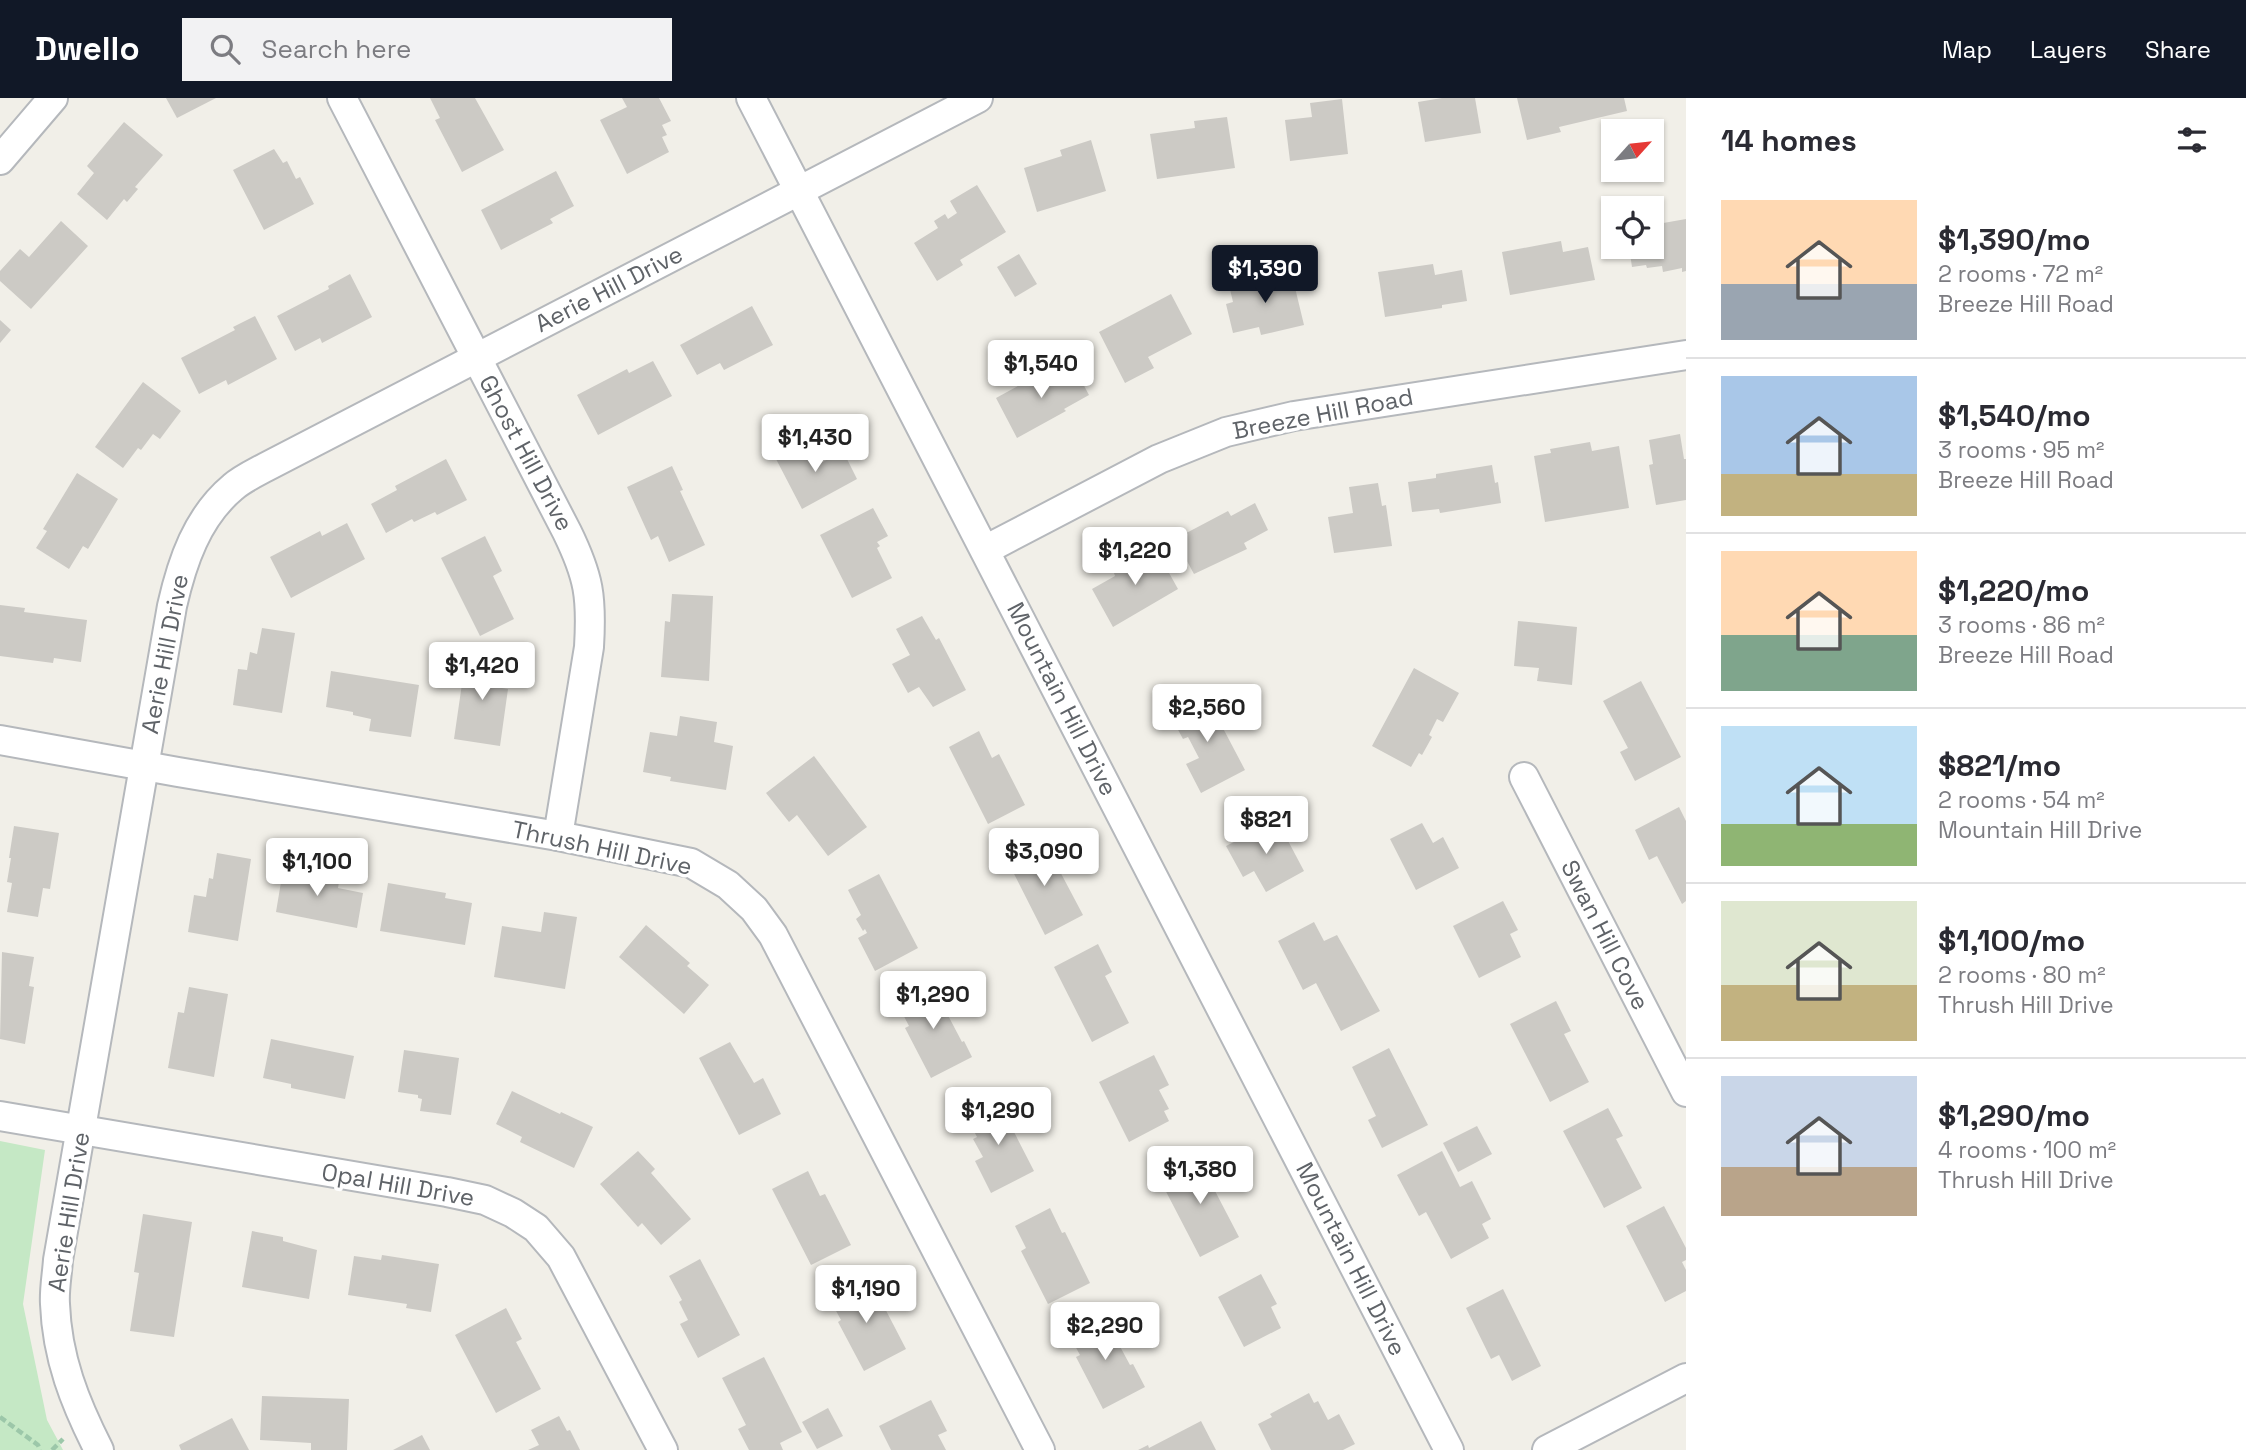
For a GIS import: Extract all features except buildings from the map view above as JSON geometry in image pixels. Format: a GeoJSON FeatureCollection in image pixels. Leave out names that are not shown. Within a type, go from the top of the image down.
{"type":"FeatureCollection","features":[{"type":"Feature","properties":{"kind":"street"},"geometry":{"type":"LineString","coordinates":[[0,160],[53,98]]}},
{"type":"Feature","properties":{"kind":"street","name":"Ghost Hill Drive"},"geometry":{"type":"LineString","coordinates":[[342,98],[581,560],[588,584],[591,615],[589,647],[558,836]]}},
{"type":"Feature","properties":{"kind":"street","name":"Mountain Hill Drive"},"geometry":{"type":"LineString","coordinates":[[751,98],[1449,1450]]}},
{"type":"Feature","properties":{"kind":"street","name":"Aerie Hill Drive"},"geometry":{"type":"LineString","coordinates":[[99,1450],[79,1411],[60,1354],[55,1303],[58,1260],[172,606],[181,565],[210,513],[233,487],[266,467],[978,98]]}},
{"type":"Feature","properties":{"kind":"street","name":"Breeze Hill Road"},"geometry":{"type":"LineString","coordinates":[[985,550],[1159,459],[1226,432],[1294,416],[1686,355]]}},
{"type":"Feature","properties":{"kind":"street","name":"Thrush Hill Drive"},"geometry":{"type":"LineString","coordinates":[[0,740],[558,836],[691,863],[728,885],[754,909],[773,935],[1040,1450]]}},
{"type":"Feature","properties":{"kind":"street","name":"Swan Hill Cove"},"geometry":{"type":"LineString","coordinates":[[1524,777],[1686,1092]]}},
{"type":"Feature","properties":{"kind":"street","name":"Opal Hill Drive"},"geometry":{"type":"LineString","coordinates":[[0,1116],[447,1192],[485,1200],[513,1213],[536,1228],[561,1257],[663,1450]]}},
{"type":"Feature","properties":{"kind":"street"},"geometry":{"type":"LineString","coordinates":[[1547,1450],[1686,1378]]}},
{"type":"Feature","properties":{"kind":"path"},"geometry":{"type":"LineString","coordinates":[[0,1417],[40,1450]]}},
{"type":"Feature","properties":{"kind":"path"},"geometry":{"type":"LineString","coordinates":[[52,1450],[63,1438]]}},
{"type":"Feature","properties":{"kind":"green space"},"geometry":{"type":"Polygon","coordinates":[[[0,1141],[45,1150],[23,1304],[47,1420],[63,1450],[0,1450],[0,1141]]]}}]}
